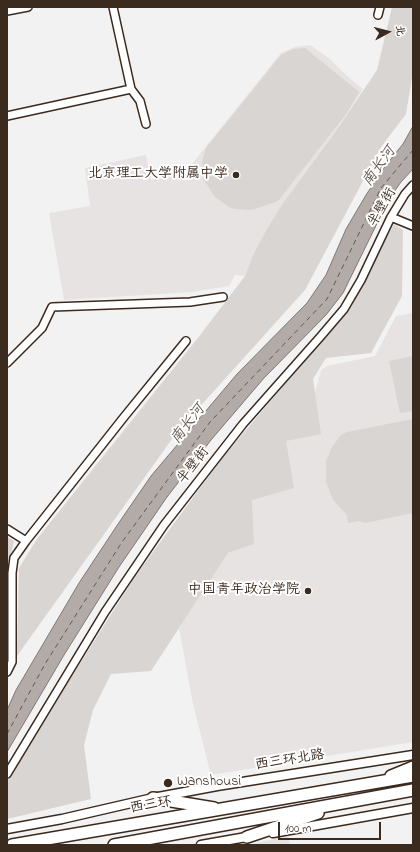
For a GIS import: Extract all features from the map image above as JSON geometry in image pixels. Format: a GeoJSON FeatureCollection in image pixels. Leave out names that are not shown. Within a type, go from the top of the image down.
{"type":"FeatureCollection","features":[{"type":"Feature","properties":{"kind":"highway"},"geometry":{"type":"LineString","coordinates":[[367,785],[413,767]]}},
{"type":"Feature","properties":{"kind":"highway","name":"西三环"},"geometry":{"type":"LineString","coordinates":[[12,845],[413,776]]}},
{"type":"Feature","properties":{"kind":"highway"},"geometry":{"type":"LineString","coordinates":[[114,845],[413,790]]}},
{"type":"Feature","properties":{"kind":"highway"},"geometry":{"type":"LineString","coordinates":[[387,795],[413,794]]}},
{"type":"Feature","properties":{"kind":"highway"},"geometry":{"type":"LineString","coordinates":[[153,798],[224,809]]}},
{"type":"Feature","properties":{"kind":"highway"},"geometry":{"type":"LineString","coordinates":[[247,837],[354,801]]}},
{"type":"Feature","properties":{"kind":"street"},"geometry":{"type":"LineString","coordinates":[[7,11],[28,7]]}},
{"type":"Feature","properties":{"kind":"street"},"geometry":{"type":"LineString","coordinates":[[114,7],[131,89],[140,101],[146,124]]}},
{"type":"Feature","properties":{"kind":"street"},"geometry":{"type":"LineString","coordinates":[[378,15],[380,7]]}},
{"type":"Feature","properties":{"kind":"street"},"geometry":{"type":"LineString","coordinates":[[7,116],[131,89]]}},
{"type":"Feature","properties":{"kind":"street","name":"半壁街"},"geometry":{"type":"LineString","coordinates":[[7,774],[105,612],[164,525],[243,424],[322,336],[344,309],[361,280],[391,217],[404,194],[413,185]]}},
{"type":"Feature","properties":{"kind":"street"},"geometry":{"type":"LineString","coordinates":[[391,217],[413,226]]}},
{"type":"Feature","properties":{"kind":"street"},"geometry":{"type":"LineString","coordinates":[[7,363],[42,328],[52,307],[190,302],[223,297]]}},
{"type":"Feature","properties":{"kind":"street"},"geometry":{"type":"LineString","coordinates":[[7,672],[12,662],[12,573],[14,558],[119,423],[186,341]]}},
{"type":"Feature","properties":{"kind":"street"},"geometry":{"type":"LineString","coordinates":[[7,529],[26,541]]}},
{"type":"Feature","properties":{"kind":"street","name":"西三环北路"},"geometry":{"type":"LineString","coordinates":[[7,829],[217,786],[413,755]]}},
{"type":"Feature","properties":{"kind":"street"},"geometry":{"type":"LineString","coordinates":[[201,845],[413,808]]}},
{"type":"Feature","properties":{"kind":"shaded area"},"geometry":{"type":"Polygon","coordinates":[[[392,7],[413,7],[413,71],[406,114],[381,147],[305,290],[177,432],[17,656],[19,568],[37,539],[201,334],[245,276],[254,253],[281,206],[338,128],[377,70],[392,7]]]}},
{"type":"Feature","properties":{"kind":"shaded area","name":"北京理工大学附属中学"},"geometry":{"type":"Polygon","coordinates":[[[310,45],[330,59],[363,89],[338,128],[281,206],[254,253],[245,276],[235,275],[229,286],[193,292],[64,300],[49,213],[90,206],[85,168],[146,155],[151,180],[187,170],[281,53],[295,47],[310,45]]]}},
{"type":"Feature","properties":{"kind":"shaded area"},"geometry":{"type":"Polygon","coordinates":[[[305,48],[359,92],[347,113],[278,201],[249,210],[229,207],[214,196],[204,180],[202,162],[206,148],[281,55],[293,49],[305,48]]]}},
{"type":"Feature","properties":{"kind":"shaded area"},"geometry":{"type":"Polygon","coordinates":[[[413,126],[413,169],[401,182],[389,199],[343,293],[326,315],[264,378],[211,440],[167,497],[119,567],[64,655],[7,752],[7,710],[16,690],[79,583],[151,476],[237,374],[307,303],[326,275],[346,229],[366,195],[386,165],[403,144],[413,126]]]}},
{"type":"Feature","properties":{"kind":"shaded area"},"geometry":{"type":"Polygon","coordinates":[[[394,224],[403,230],[402,296],[371,353],[326,358],[313,379],[321,434],[286,441],[294,488],[252,500],[254,544],[228,553],[151,671],[111,674],[93,710],[84,745],[91,799],[7,819],[7,782],[134,578],[222,458],[346,313],[394,224]]]}},
{"type":"Feature","properties":{"kind":"shaded area","name":"中国青年政治学院"},"geometry":{"type":"Polygon","coordinates":[[[413,313],[413,742],[211,775],[193,704],[179,628],[228,553],[254,544],[252,500],[286,441],[316,405],[315,393],[321,370],[327,366],[375,356],[396,316],[413,313]]]}},
{"type":"Feature","properties":{"kind":"shaded area"},"geometry":{"type":"Polygon","coordinates":[[[413,356],[413,411],[400,413],[389,361],[413,356]]]}},
{"type":"Feature","properties":{"kind":"shaded area"},"geometry":{"type":"Polygon","coordinates":[[[413,419],[413,513],[365,523],[359,521],[348,523],[347,515],[333,500],[326,482],[326,461],[332,447],[341,435],[347,432],[413,419]]]}},
{"type":"Feature","properties":{"kind":"shaded area"},"geometry":{"type":"Polygon","coordinates":[[[7,536],[14,541],[7,573],[7,536]]]}},
{"type":"Feature","properties":{"kind":"shaded area"},"geometry":{"type":"Polygon","coordinates":[[[288,836],[290,845],[246,845],[288,836]]]}},
{"type":"Feature","properties":{"kind":"ferry route"},"geometry":{"type":"LineString","coordinates":[[7,734],[45,664],[122,542],[210,422],[327,299],[381,188],[413,150]]}},
{"type":"Feature","properties":{"kind":"place","name":"北京理工大学附属中学"},"geometry":{"type":"Point","coordinates":[236,175]}},
{"type":"Feature","properties":{"kind":"place","name":"中国青年政治学院"},"geometry":{"type":"Point","coordinates":[308,591]}},
{"type":"Feature","properties":{"kind":"place","name":"Wanshousi"},"geometry":{"type":"Point","coordinates":[168,783]}},
{"type":"Feature","properties":{"kind":"water label","name":"南长河"},"geometry":{"type":"Point","coordinates":[380,167]}},
{"type":"Feature","properties":{"kind":"water label","name":"南长河"},"geometry":{"type":"Point","coordinates":[189,425]}}]}
